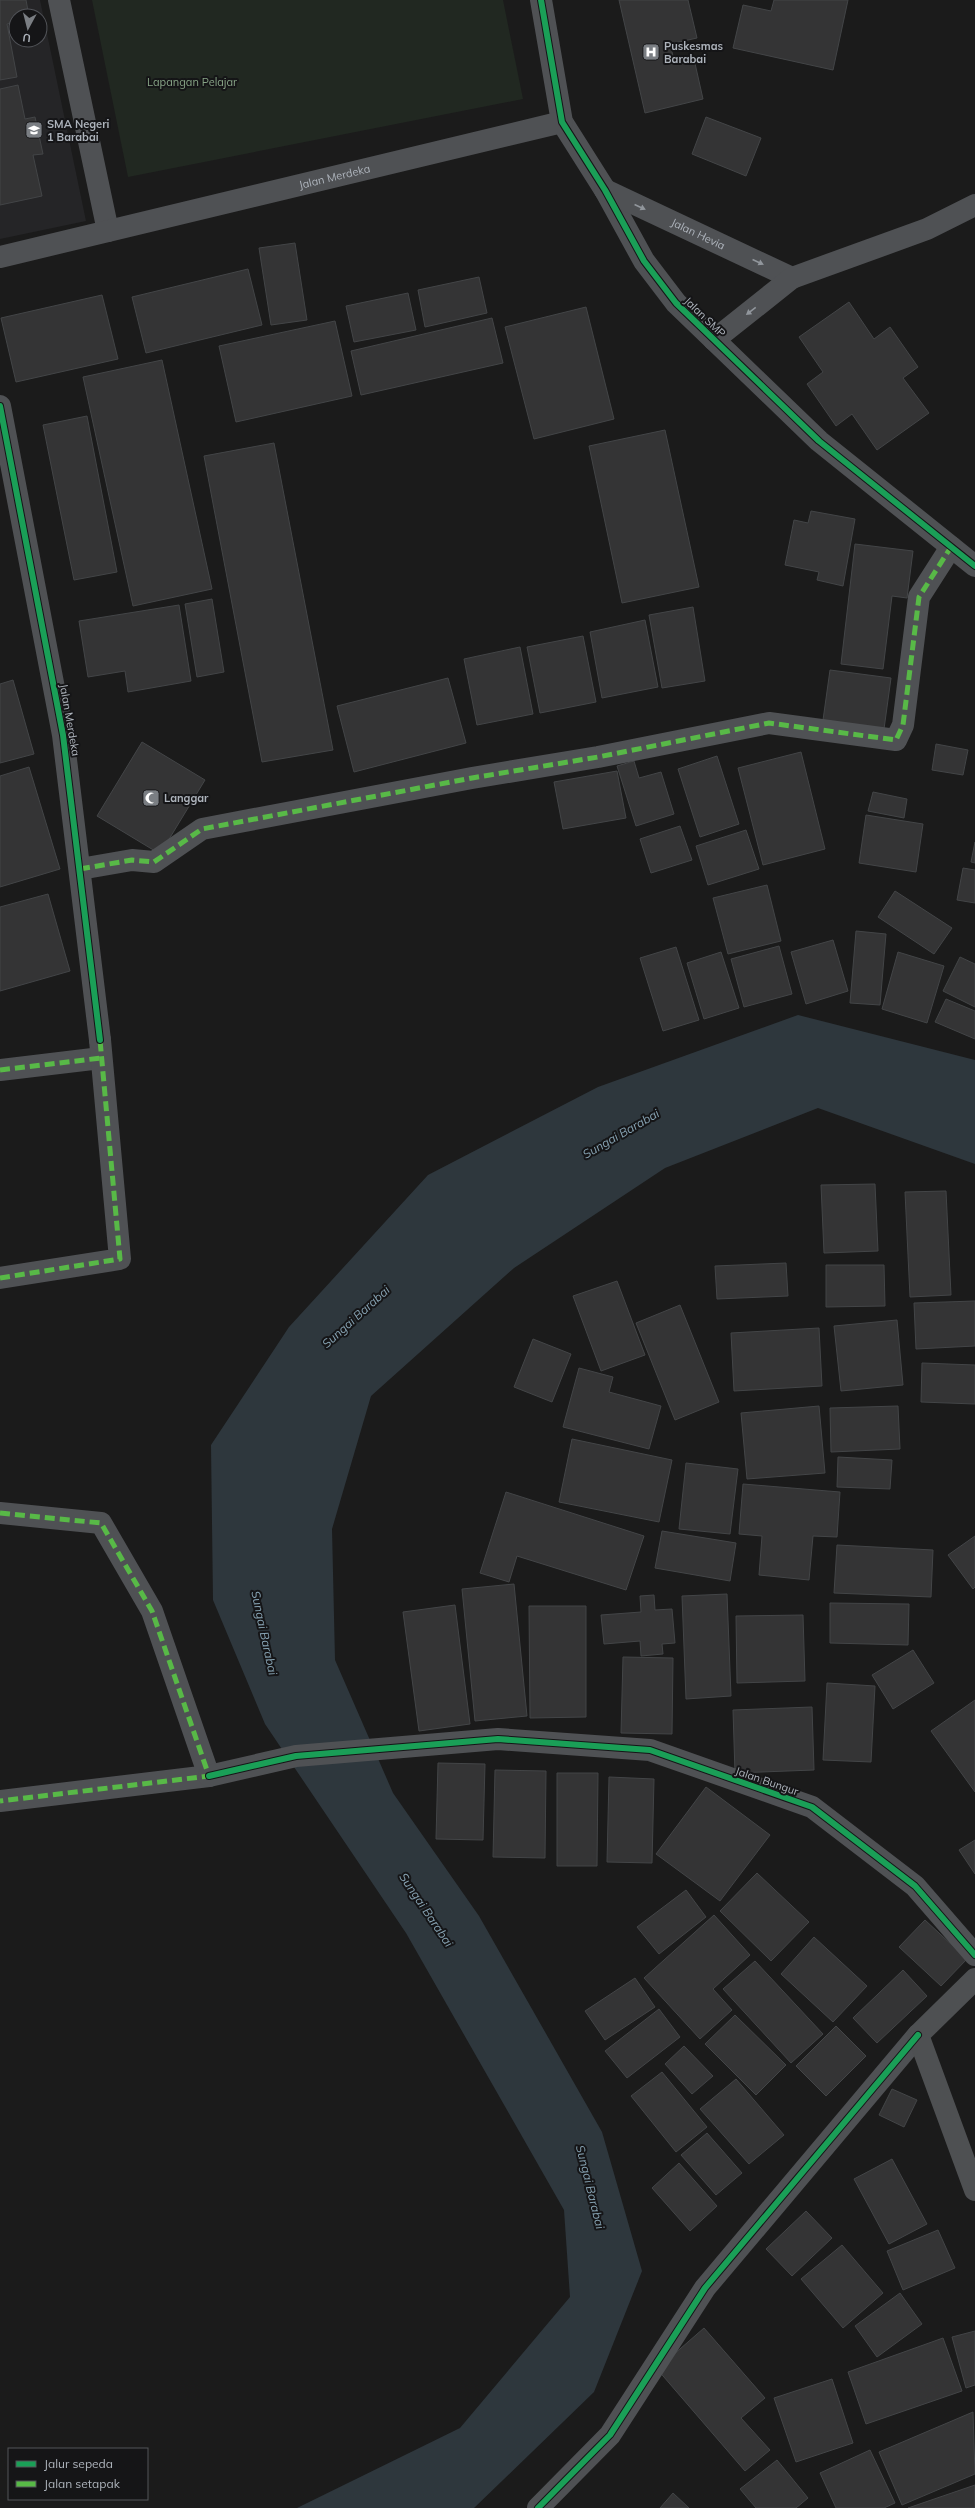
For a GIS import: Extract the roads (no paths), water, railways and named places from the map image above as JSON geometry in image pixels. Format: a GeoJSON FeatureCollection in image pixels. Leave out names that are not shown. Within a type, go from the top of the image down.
{"type":"FeatureCollection","features":[{"type":"Feature","properties":{"kind":"main road"},"geometry":{"type":"LineString","coordinates":[[975,1979],[918,2035],[975,2190]]}},
{"type":"Feature","properties":{"kind":"street"},"geometry":{"type":"LineString","coordinates":[[59,0],[108,231]]}},
{"type":"Feature","properties":{"kind":"street","name":"Jalan SMP"},"geometry":{"type":"LineString","coordinates":[[542,0],[562,122],[605,190],[644,261],[676,303],[819,441],[975,566]]}},
{"type":"Feature","properties":{"kind":"street","name":"Jalan Merdeka"},"geometry":{"type":"LineString","coordinates":[[0,257],[562,122]]}},
{"type":"Feature","properties":{"kind":"street","name":"Jalan Hevia"},"geometry":{"type":"LineString","coordinates":[[605,190],[792,278]]}},
{"type":"Feature","properties":{"kind":"street"},"geometry":{"type":"LineString","coordinates":[[714,340],[792,278],[927,229],[975,205]]}},
{"type":"Feature","properties":{"kind":"street","name":"Jalan Merdeka"},"geometry":{"type":"LineString","coordinates":[[0,406],[63,734],[100,1049],[120,1259],[0,1278]]}},
{"type":"Feature","properties":{"kind":"street"},"geometry":{"type":"LineString","coordinates":[[80,869],[132,860],[154,862],[202,829],[472,778],[598,757],[769,722],[896,740],[903,725],[919,597],[951,547]]}},
{"type":"Feature","properties":{"kind":"street"},"geometry":{"type":"LineString","coordinates":[[0,1070],[100,1049]]}},
{"type":"Feature","properties":{"kind":"street"},"geometry":{"type":"LineString","coordinates":[[0,1512],[101,1523],[152,1611],[209,1776]]}},
{"type":"Feature","properties":{"kind":"street","name":"Jalan Bungur"},"geometry":{"type":"LineString","coordinates":[[0,1801],[209,1776],[296,1756],[498,1739],[650,1750],[812,1807],[915,1886],[975,1955]]}},
{"type":"Feature","properties":{"kind":"street"},"geometry":{"type":"LineString","coordinates":[[538,2508],[610,2435],[705,2288],[918,2035]]}},
{"type":"Feature","properties":{"kind":"water","name":"Sungai Barabai"},"geometry":{"type":"Polygon","coordinates":[[[798,1015],[975,1060],[975,1164],[818,1108],[665,1168],[514,1268],[371,1396],[332,1529],[335,1660],[393,1793],[479,1916],[602,2132],[642,2271],[594,2392],[474,2508],[297,2508],[460,2428],[570,2297],[564,2210],[406,1933],[265,1724],[213,1600],[211,1445],[289,1327],[428,1175],[598,1087],[798,1015]]]}},
{"type":"Feature","properties":{"kind":"place","name":"Puskesmas Barabai"},"geometry":{"type":"Point","coordinates":[651,52]}},
{"type":"Feature","properties":{"kind":"place","name":"SMA Negeri 1 Barabai"},"geometry":{"type":"Point","coordinates":[34,130]}},
{"type":"Feature","properties":{"kind":"place","name":"Langgar"},"geometry":{"type":"Point","coordinates":[151,798]}},
{"type":"Feature","properties":{"kind":"park label","name":"Lapangan Pelajar"},"geometry":{"type":"Point","coordinates":[192,82]}}]}
